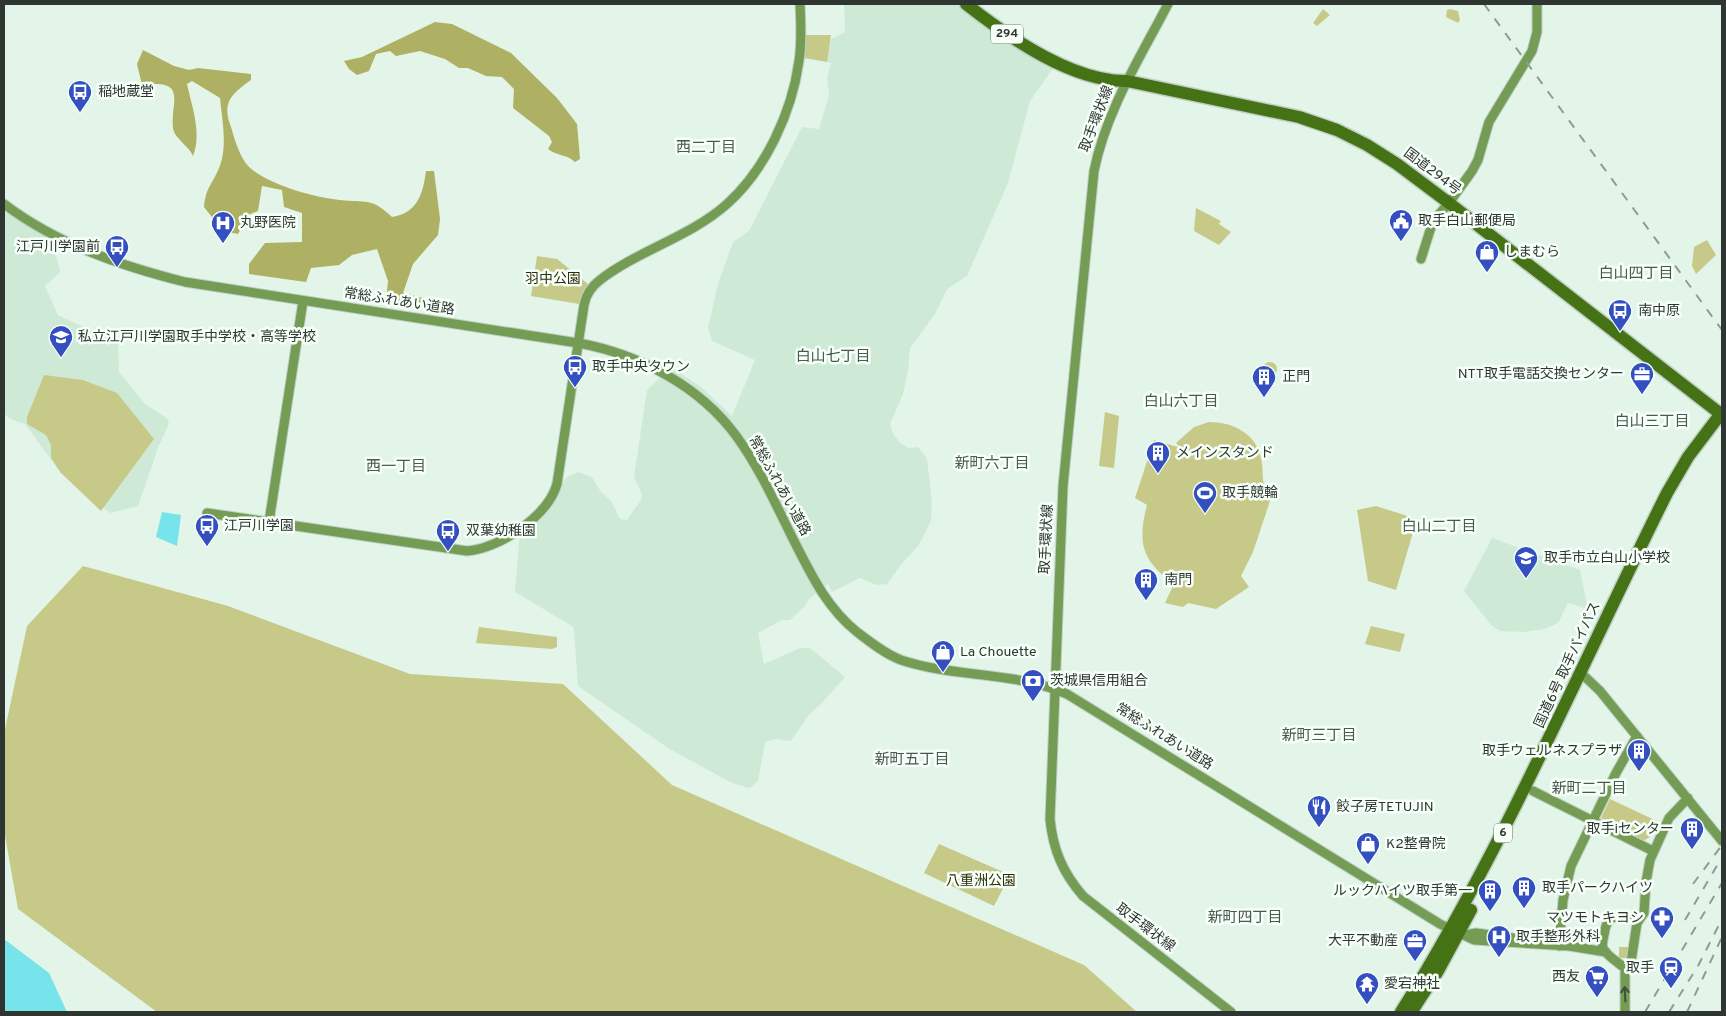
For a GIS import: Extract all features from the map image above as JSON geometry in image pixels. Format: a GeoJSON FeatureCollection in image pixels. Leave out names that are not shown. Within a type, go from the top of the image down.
{"type":"FeatureCollection","features":[{"type":"Feature","properties":{"kind":"highway","name":"国道294号"},"geometry":{"type":"LineString","coordinates":[[966,4],[992,24],[1051,60],[1110,82],[1127,81]]}},
{"type":"Feature","properties":{"kind":"highway","name":"国道294号"},"geometry":{"type":"LineString","coordinates":[[976,4],[1053,54],[1127,81],[1280,112],[1321,124],[1352,137],[1381,153],[1449,203],[1722,417]]}},
{"type":"Feature","properties":{"kind":"highway","name":"国道6号 取手バイパス"},"geometry":{"type":"LineString","coordinates":[[1401,1012],[1458,933],[1500,839],[1674,497],[1722,417]]}},
{"type":"Feature","properties":{"kind":"highway","name":"国道6号 取手バイパス"},"geometry":{"type":"LineString","coordinates":[[1411,1012],[1430,984],[1533,791],[1584,676]]}},
{"type":"Feature","properties":{"kind":"street"},"geometry":{"type":"LineString","coordinates":[[206,513],[460,551],[478,550],[498,543],[546,508],[555,490],[585,298],[593,286],[605,276],[691,228],[726,205],[756,169],[776,134],[794,87],[800,48],[800,4]]}},
{"type":"Feature","properties":{"kind":"street","name":"取手環状線"},"geometry":{"type":"LineString","coordinates":[[1168,4],[1127,81],[1108,123],[1094,171],[1064,462],[1050,819],[1054,850],[1072,883],[1095,907],[1231,1012]]}},
{"type":"Feature","properties":{"kind":"street"},"geometry":{"type":"LineString","coordinates":[[1421,260],[1433,221],[1449,203],[1476,164],[1489,122],[1532,51],[1537,32],[1538,4]]}},
{"type":"Feature","properties":{"kind":"street","name":"常総ふれあい道路"},"geometry":{"type":"LineString","coordinates":[[4,204],[63,239],[122,264],[185,282],[578,343],[616,353],[659,371],[683,385],[720,418],[735,436],[759,473],[820,591],[838,615],[872,643],[900,659],[918,664],[1005,677],[1054,689],[1089,706],[1458,933],[1474,940],[1601,949]]}},
{"type":"Feature","properties":{"kind":"street"},"geometry":{"type":"LineString","coordinates":[[269,522],[303,301]]}},
{"type":"Feature","properties":{"kind":"street"},"geometry":{"type":"LineString","coordinates":[[1584,676],[1637,736],[1720,838]]}},
{"type":"Feature","properties":{"kind":"street"},"geometry":{"type":"LineString","coordinates":[[1559,946],[1567,878],[1616,773],[1637,736]]}},
{"type":"Feature","properties":{"kind":"street"},"geometry":{"type":"LineString","coordinates":[[1533,791],[1653,851]]}},
{"type":"Feature","properties":{"kind":"street"},"geometry":{"type":"LineString","coordinates":[[1625,966],[1631,962],[1636,921],[1644,913],[1646,882],[1653,851],[1669,818],[1688,798]]}},
{"type":"Feature","properties":{"kind":"street"},"geometry":{"type":"LineString","coordinates":[[1625,966],[1601,949],[1606,924],[1610,918],[1636,921]]}},
{"type":"Feature","properties":{"kind":"street"},"geometry":{"type":"LineString","coordinates":[[1625,966],[1625,1012]]}},
{"type":"Feature","properties":{"kind":"shaded area"},"geometry":{"type":"Polygon","coordinates":[[[844,4],[956,4],[1010,45],[1054,67],[1030,101],[1008,183],[967,276],[947,289],[935,314],[910,348],[903,394],[890,424],[893,434],[900,443],[909,448],[918,447],[927,459],[932,502],[931,521],[919,545],[903,562],[887,584],[876,585],[860,578],[832,592],[828,584],[809,599],[805,606],[790,620],[782,620],[758,633],[764,664],[800,648],[810,648],[845,677],[808,716],[791,741],[775,739],[765,742],[758,781],[750,788],[732,783],[668,748],[578,686],[574,630],[572,626],[515,592],[520,531],[550,507],[560,483],[578,472],[592,477],[601,492],[611,501],[620,519],[627,520],[641,500],[642,494],[634,477],[647,390],[671,367],[701,387],[732,416],[755,360],[712,341],[708,328],[718,284],[733,242],[749,231],[802,127],[819,129],[829,95],[827,77],[831,63],[826,62],[831,39],[845,32],[844,4]]]}},
{"type":"Feature","properties":{"kind":"shaded area","name":"私立江戸川学園取手中学校・高等学校"},"geometry":{"type":"Polygon","coordinates":[[[4,212],[59,243],[55,251],[60,272],[45,286],[58,315],[118,343],[119,372],[145,404],[167,418],[169,424],[159,445],[138,506],[110,513],[61,473],[25,424],[10,419],[4,413],[4,212]]]}},
{"type":"Feature","properties":{"kind":"shaded area","name":"取手市立白山小学校"},"geometry":{"type":"Polygon","coordinates":[[[1492,538],[1580,570],[1588,609],[1568,603],[1558,623],[1545,629],[1524,632],[1500,631],[1491,625],[1464,591],[1492,538]]]}},
{"type":"Feature","properties":{"kind":"green space"},"geometry":{"type":"Polygon","coordinates":[[[1323,9],[1330,15],[1317,26],[1313,23],[1323,9]]]}},
{"type":"Feature","properties":{"kind":"green space"},"geometry":{"type":"Polygon","coordinates":[[[1447,10],[1458,11],[1460,20],[1458,23],[1446,17],[1447,10]]]}},
{"type":"Feature","properties":{"kind":"green space"},"geometry":{"type":"Polygon","coordinates":[[[435,22],[452,24],[511,53],[557,98],[577,124],[580,159],[575,162],[548,149],[552,142],[549,136],[513,108],[514,89],[502,77],[486,76],[468,68],[459,68],[445,59],[420,51],[396,56],[390,51],[376,54],[369,71],[357,75],[349,69],[344,61],[362,57],[435,22]]]}},
{"type":"Feature","properties":{"kind":"green space"},"geometry":{"type":"Polygon","coordinates":[[[805,35],[831,35],[827,62],[804,58],[805,35]]]}},
{"type":"Feature","properties":{"kind":"green space"},"geometry":{"type":"Polygon","coordinates":[[[143,50],[174,66],[189,70],[198,68],[251,74],[251,80],[233,95],[227,113],[237,147],[245,162],[262,177],[275,183],[303,193],[330,199],[368,202],[379,206],[392,217],[408,211],[418,201],[426,171],[434,171],[440,219],[438,235],[413,264],[403,293],[439,302],[438,310],[396,306],[387,291],[388,281],[377,249],[352,255],[339,265],[311,268],[306,282],[249,274],[249,264],[265,243],[302,242],[302,213],[284,207],[282,190],[262,186],[258,211],[248,215],[238,234],[223,231],[204,207],[206,195],[222,160],[224,133],[220,98],[192,81],[187,84],[197,138],[193,156],[174,132],[174,94],[172,89],[157,84],[142,85],[137,64],[143,50]]]}},
{"type":"Feature","properties":{"kind":"green space"},"geometry":{"type":"Polygon","coordinates":[[[1196,208],[1221,221],[1219,224],[1231,232],[1219,245],[1194,231],[1196,208]]]}},
{"type":"Feature","properties":{"kind":"green space"},"geometry":{"type":"Polygon","coordinates":[[[1707,240],[1716,255],[1696,274],[1692,266],[1694,247],[1707,240]]]}},
{"type":"Feature","properties":{"kind":"green space","name":"羽中公園"},"geometry":{"type":"Polygon","coordinates":[[[537,256],[557,259],[588,284],[579,304],[531,296],[537,256]]]}},
{"type":"Feature","properties":{"kind":"green space"},"geometry":{"type":"Polygon","coordinates":[[[1267,362],[1273,362],[1277,369],[1273,376],[1267,376],[1263,372],[1263,366],[1267,362]]]}},
{"type":"Feature","properties":{"kind":"green space"},"geometry":{"type":"Polygon","coordinates":[[[44,375],[83,380],[117,393],[154,439],[101,511],[61,473],[51,458],[51,445],[46,435],[27,424],[27,417],[44,375]]]}},
{"type":"Feature","properties":{"kind":"green space"},"geometry":{"type":"Polygon","coordinates":[[[1105,412],[1119,416],[1114,468],[1099,466],[1105,412]]]}},
{"type":"Feature","properties":{"kind":"green space","name":"取手競輪"},"geometry":{"type":"Polygon","coordinates":[[[1209,422],[1234,427],[1242,431],[1254,442],[1261,458],[1265,487],[1271,498],[1253,552],[1241,576],[1249,587],[1216,609],[1188,603],[1183,607],[1165,603],[1174,584],[1163,576],[1149,559],[1145,550],[1142,530],[1147,505],[1135,498],[1154,440],[1181,448],[1176,443],[1194,427],[1209,422]]]}},
{"type":"Feature","properties":{"kind":"green space"},"geometry":{"type":"Polygon","coordinates":[[[1376,506],[1417,519],[1396,590],[1368,581],[1357,510],[1376,506]]]}},
{"type":"Feature","properties":{"kind":"green space"},"geometry":{"type":"Polygon","coordinates":[[[83,566],[228,606],[410,674],[563,684],[672,785],[1084,965],[1137,1012],[157,1012],[18,909],[4,830],[4,734],[27,626],[83,566]]]}},
{"type":"Feature","properties":{"kind":"green space"},"geometry":{"type":"Polygon","coordinates":[[[1371,626],[1405,634],[1400,652],[1365,644],[1371,626]]]}},
{"type":"Feature","properties":{"kind":"green space"},"geometry":{"type":"Polygon","coordinates":[[[479,627],[557,637],[557,647],[552,649],[476,643],[479,627]]]}},
{"type":"Feature","properties":{"kind":"green space"},"geometry":{"type":"Polygon","coordinates":[[[1610,799],[1659,822],[1650,837],[1643,841],[1601,818],[1610,799]]]}},
{"type":"Feature","properties":{"kind":"green space","name":"八重洲公園"},"geometry":{"type":"Polygon","coordinates":[[[939,844],[1010,875],[994,906],[924,873],[939,844]]]}},
{"type":"Feature","properties":{"kind":"green space"},"geometry":{"type":"Polygon","coordinates":[[[1619,947],[1628,947],[1628,958],[1619,958],[1619,947]]]}},
{"type":"Feature","properties":{"kind":"water"},"geometry":{"type":"Polygon","coordinates":[[[162,512],[181,515],[177,546],[156,537],[162,512]]]}},
{"type":"Feature","properties":{"kind":"water"},"geometry":{"type":"Polygon","coordinates":[[[4,939],[49,973],[67,1012],[4,1012],[4,939]]]}},
{"type":"Feature","properties":{"kind":"railway"},"geometry":{"type":"LineString","coordinates":[[1484,4],[1722,330]]}},
{"type":"Feature","properties":{"kind":"railway"},"geometry":{"type":"LineString","coordinates":[[1693,884],[1722,845]]}},
{"type":"Feature","properties":{"kind":"railway"},"geometry":{"type":"LineString","coordinates":[[1685,920],[1722,857]]}},
{"type":"Feature","properties":{"kind":"railway"},"geometry":{"type":"LineString","coordinates":[[1645,1012],[1722,883]]}},
{"type":"Feature","properties":{"kind":"railway"},"geometry":{"type":"LineString","coordinates":[[1669,1012],[1698,966],[1722,919]]}},
{"type":"Feature","properties":{"kind":"railway"},"geometry":{"type":"LineString","coordinates":[[1687,1012],[1722,937]]}},
{"type":"Feature","properties":{"kind":"place","name":"稲地蔵堂"},"geometry":{"type":"Point","coordinates":[80,113]}},
{"type":"Feature","properties":{"kind":"place","name":"取手白山郵便局"},"geometry":{"type":"Point","coordinates":[1401,242]}},
{"type":"Feature","properties":{"kind":"place","name":"丸野医院"},"geometry":{"type":"Point","coordinates":[223,244]}},
{"type":"Feature","properties":{"kind":"place","name":"江戸川学園前"},"geometry":{"type":"Point","coordinates":[117,268]}},
{"type":"Feature","properties":{"kind":"place","name":"しまむら"},"geometry":{"type":"Point","coordinates":[1487,273]}},
{"type":"Feature","properties":{"kind":"place","name":"南中原"},"geometry":{"type":"Point","coordinates":[1620,332]}},
{"type":"Feature","properties":{"kind":"place","name":"私立江戸川学園取手中学校・高等学校"},"geometry":{"type":"Point","coordinates":[61,358]}},
{"type":"Feature","properties":{"kind":"place","name":"取手中央タウン"},"geometry":{"type":"Point","coordinates":[575,388]}},
{"type":"Feature","properties":{"kind":"place","name":"NTT取手電話交換センター"},"geometry":{"type":"Point","coordinates":[1642,395]}},
{"type":"Feature","properties":{"kind":"place","name":"正門"},"geometry":{"type":"Point","coordinates":[1264,398]}},
{"type":"Feature","properties":{"kind":"place","name":"メインスタンド"},"geometry":{"type":"Point","coordinates":[1158,474]}},
{"type":"Feature","properties":{"kind":"place","name":"取手競輪"},"geometry":{"type":"Point","coordinates":[1205,514]}},
{"type":"Feature","properties":{"kind":"place","name":"江戸川学園"},"geometry":{"type":"Point","coordinates":[207,547]}},
{"type":"Feature","properties":{"kind":"place","name":"双葉幼稚園"},"geometry":{"type":"Point","coordinates":[448,552]}},
{"type":"Feature","properties":{"kind":"place","name":"取手市立白山小学校"},"geometry":{"type":"Point","coordinates":[1526,579]}},
{"type":"Feature","properties":{"kind":"place","name":"南門"},"geometry":{"type":"Point","coordinates":[1146,601]}},
{"type":"Feature","properties":{"kind":"place","name":"La Chouette"},"geometry":{"type":"Point","coordinates":[943,673]}},
{"type":"Feature","properties":{"kind":"place","name":"茨城県信用組合"},"geometry":{"type":"Point","coordinates":[1033,702]}},
{"type":"Feature","properties":{"kind":"place","name":"取手ウェルネスプラザ"},"geometry":{"type":"Point","coordinates":[1639,772]}},
{"type":"Feature","properties":{"kind":"place","name":"餃子房TETUJIN"},"geometry":{"type":"Point","coordinates":[1319,828]}},
{"type":"Feature","properties":{"kind":"place","name":"取手iセンター"},"geometry":{"type":"Point","coordinates":[1692,850]}},
{"type":"Feature","properties":{"kind":"place","name":"K2整骨院"},"geometry":{"type":"Point","coordinates":[1368,865]}},
{"type":"Feature","properties":{"kind":"place","name":"取手パークハイツ"},"geometry":{"type":"Point","coordinates":[1524,909]}},
{"type":"Feature","properties":{"kind":"place","name":"ルックハイツ取手第一"},"geometry":{"type":"Point","coordinates":[1490,912]}},
{"type":"Feature","properties":{"kind":"place","name":"マツモトキヨシ"},"geometry":{"type":"Point","coordinates":[1662,939]}},
{"type":"Feature","properties":{"kind":"place","name":"取手整形外科"},"geometry":{"type":"Point","coordinates":[1499,958]}},
{"type":"Feature","properties":{"kind":"place","name":"大平不動産"},"geometry":{"type":"Point","coordinates":[1415,962]}},
{"type":"Feature","properties":{"kind":"place","name":"取手"},"geometry":{"type":"Point","coordinates":[1671,989]}},
{"type":"Feature","properties":{"kind":"place","name":"西友"},"geometry":{"type":"Point","coordinates":[1597,998]}},
{"type":"Feature","properties":{"kind":"place","name":"愛宕神社"},"geometry":{"type":"Point","coordinates":[1367,1005]}},
{"type":"Feature","properties":{"kind":"district","name":"西二丁目"},"geometry":{"type":"Point","coordinates":[706,148]}},
{"type":"Feature","properties":{"kind":"district","name":"白山四丁目"},"geometry":{"type":"Point","coordinates":[1636,274]}},
{"type":"Feature","properties":{"kind":"district","name":"白山七丁目"},"geometry":{"type":"Point","coordinates":[833,357]}},
{"type":"Feature","properties":{"kind":"district","name":"白山六丁目"},"geometry":{"type":"Point","coordinates":[1181,402]}},
{"type":"Feature","properties":{"kind":"district","name":"白山三丁目"},"geometry":{"type":"Point","coordinates":[1652,422]}},
{"type":"Feature","properties":{"kind":"district","name":"新町六丁目"},"geometry":{"type":"Point","coordinates":[992,464]}},
{"type":"Feature","properties":{"kind":"district","name":"西一丁目"},"geometry":{"type":"Point","coordinates":[396,467]}},
{"type":"Feature","properties":{"kind":"district","name":"白山二丁目"},"geometry":{"type":"Point","coordinates":[1439,527]}},
{"type":"Feature","properties":{"kind":"district","name":"新町三丁目"},"geometry":{"type":"Point","coordinates":[1319,736]}},
{"type":"Feature","properties":{"kind":"district","name":"新町五丁目"},"geometry":{"type":"Point","coordinates":[912,760]}},
{"type":"Feature","properties":{"kind":"district","name":"新町二丁目"},"geometry":{"type":"Point","coordinates":[1589,789]}},
{"type":"Feature","properties":{"kind":"district","name":"新町四丁目"},"geometry":{"type":"Point","coordinates":[1245,918]}}]}
